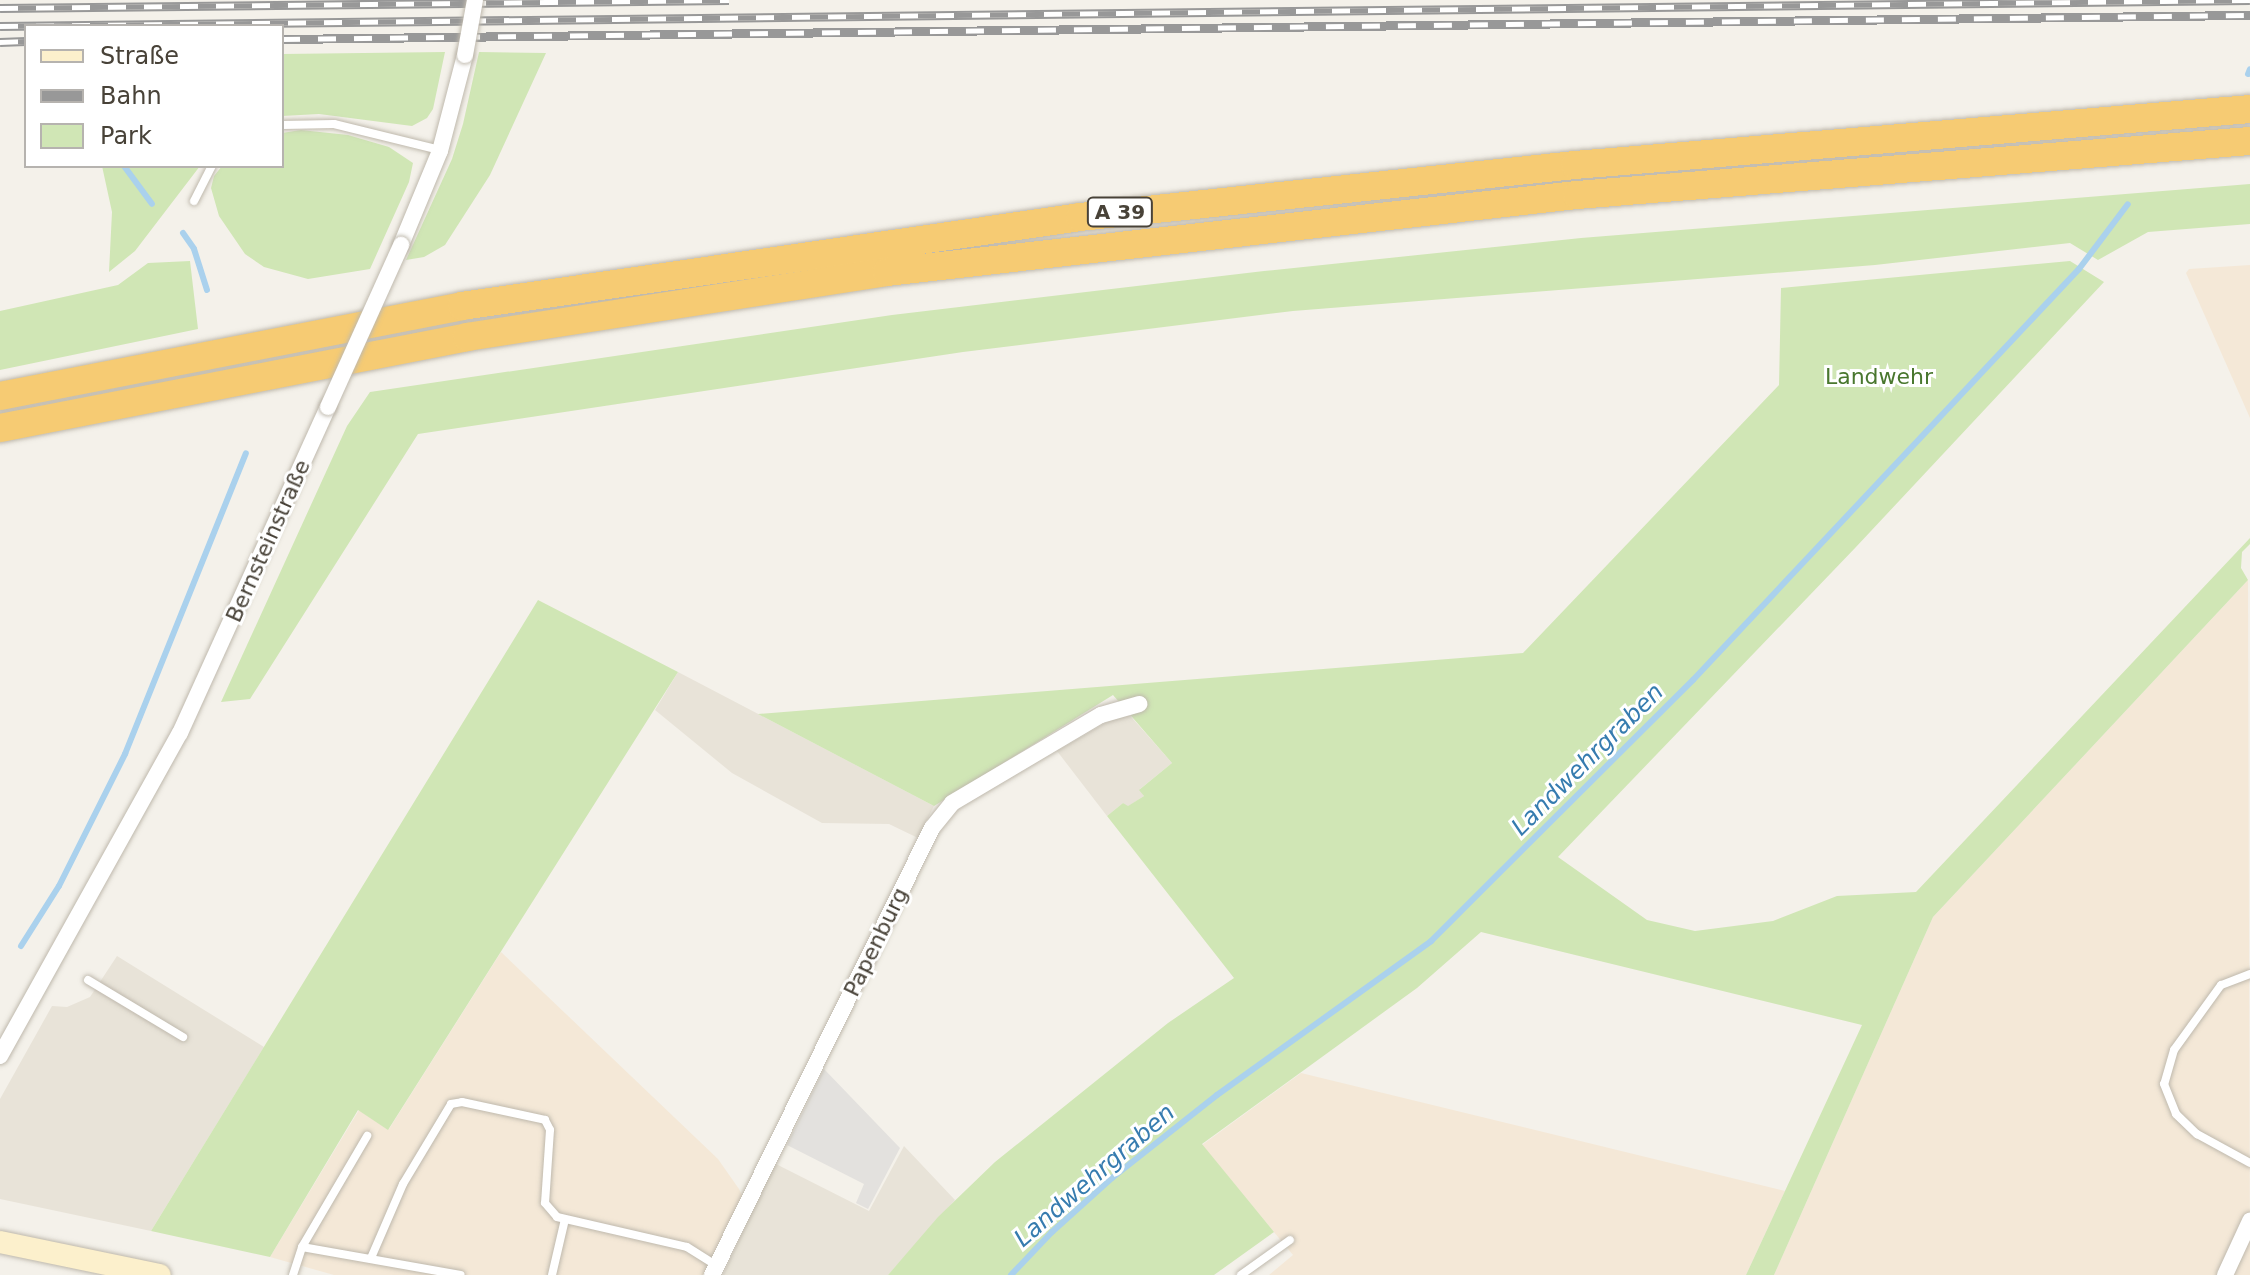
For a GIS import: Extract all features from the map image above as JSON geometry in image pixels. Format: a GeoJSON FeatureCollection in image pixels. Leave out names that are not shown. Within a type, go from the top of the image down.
{"type":"FeatureCollection","features":[{"type":"Feature","properties":{"kind":"highway","name":"A 39"},"geometry":{"type":"LineString","coordinates":[[0,396],[462,306],[1050,220],[1559,166],[2250,109]]}},
{"type":"Feature","properties":{"kind":"highway","name":"A 39"},"geometry":{"type":"LineString","coordinates":[[0,428],[452,340],[887,272],[1577,195],[2250,141]]}},
{"type":"Feature","properties":{"kind":"main road"},"geometry":{"type":"LineString","coordinates":[[0,1242],[160,1275]]}},
{"type":"Feature","properties":{"kind":"street","name":"Bernsteinstraße"},"geometry":{"type":"LineString","coordinates":[[0,1056],[180,733],[401,245],[440,151],[465,55],[475,0]]}},
{"type":"Feature","properties":{"kind":"street","name":"Papenburg"},"geometry":{"type":"LineString","coordinates":[[714,1270],[932,828],[952,803],[1101,715],[1139,704]]}},
{"type":"Feature","properties":{"kind":"street"},"geometry":{"type":"LineString","coordinates":[[2225,1275],[2250,1221]]}},
{"type":"Feature","properties":{"kind":"lane"},"geometry":{"type":"LineString","coordinates":[[284,125],[334,124],[440,151]]}},
{"type":"Feature","properties":{"kind":"lane"},"geometry":{"type":"LineString","coordinates":[[194,201],[211,168]]}},
{"type":"Feature","properties":{"kind":"lane"},"geometry":{"type":"LineString","coordinates":[[2250,974],[2221,985],[2174,1050],[2164,1084],[2176,1114],[2197,1134],[2250,1163]]}},
{"type":"Feature","properties":{"kind":"lane"},"geometry":{"type":"LineString","coordinates":[[88,980],[183,1037]]}},
{"type":"Feature","properties":{"kind":"lane"},"geometry":{"type":"LineString","coordinates":[[371,1258],[396,1196],[451,1104],[462,1102],[545,1120],[550,1130],[545,1203],[550,1212],[565,1219],[687,1247],[714,1270]]}},
{"type":"Feature","properties":{"kind":"lane"},"geometry":{"type":"LineString","coordinates":[[293,1275],[302,1247],[367,1136]]}},
{"type":"Feature","properties":{"kind":"lane"},"geometry":{"type":"LineString","coordinates":[[552,1275],[565,1219]]}},
{"type":"Feature","properties":{"kind":"lane"},"geometry":{"type":"LineString","coordinates":[[1241,1275],[1290,1240]]}},
{"type":"Feature","properties":{"kind":"lane"},"geometry":{"type":"LineString","coordinates":[[302,1247],[461,1275]]}},
{"type":"Feature","properties":{"kind":"shaded area"},"geometry":{"type":"Polygon","coordinates":[[[2250,265],[2250,418],[2186,273],[2189,269],[2250,265]]]}},
{"type":"Feature","properties":{"kind":"shaded area"},"geometry":{"type":"Polygon","coordinates":[[[2248,580],[2250,1275],[1774,1275],[1933,917],[2248,580]]]}},
{"type":"Feature","properties":{"kind":"shaded area"},"geometry":{"type":"Polygon","coordinates":[[[678,672],[934,806],[918,838],[889,824],[822,823],[732,773],[655,710],[678,672]]]}},
{"type":"Feature","properties":{"kind":"shaded area"},"geometry":{"type":"Polygon","coordinates":[[[1126,711],[1172,763],[1140,789],[1144,796],[1127,807],[1123,803],[1107,816],[1057,751],[1126,711]]]}},
{"type":"Feature","properties":{"kind":"shaded area"},"geometry":{"type":"Polygon","coordinates":[[[501,952],[718,1159],[739,1189],[743,1197],[704,1275],[334,1275],[270,1257],[359,1110],[389,1129],[501,952]]]}},
{"type":"Feature","properties":{"kind":"shaded area"},"geometry":{"type":"Polygon","coordinates":[[[117,956],[264,1047],[151,1231],[0,1199],[0,1099],[52,1006],[67,1007],[90,997],[117,956]]]}},
{"type":"Feature","properties":{"kind":"shaded area"},"geometry":{"type":"Polygon","coordinates":[[[824,1069],[900,1148],[868,1209],[856,1203],[864,1184],[787,1145],[824,1069]]]}},
{"type":"Feature","properties":{"kind":"shaded area"},"geometry":{"type":"Polygon","coordinates":[[[1301,1073],[1785,1191],[1746,1275],[1269,1275],[1293,1255],[1202,1145],[1301,1073]]]}},
{"type":"Feature","properties":{"kind":"shaded area"},"geometry":{"type":"Polygon","coordinates":[[[904,1146],[955,1200],[888,1275],[723,1275],[774,1163],[869,1211],[904,1146]]]}},
{"type":"Feature","properties":{"kind":"green space"},"geometry":{"type":"Polygon","coordinates":[[[445,52],[433,109],[427,118],[412,126],[319,114],[284,116],[284,54],[445,52]]]}},
{"type":"Feature","properties":{"kind":"green space"},"geometry":{"type":"Polygon","coordinates":[[[479,52],[546,53],[490,175],[445,245],[424,257],[406,260],[452,159],[479,52]]]}},
{"type":"Feature","properties":{"kind":"green space"},"geometry":{"type":"Polygon","coordinates":[[[301,130],[348,135],[389,147],[413,163],[409,182],[370,269],[308,279],[264,267],[245,254],[219,216],[211,188],[214,176],[220,168],[284,168],[284,133],[301,130]]]}},
{"type":"Feature","properties":{"kind":"green space"},"geometry":{"type":"Polygon","coordinates":[[[102,168],[198,168],[135,251],[109,272],[112,212],[102,168]]]}},
{"type":"Feature","properties":{"kind":"green space"},"geometry":{"type":"Polygon","coordinates":[[[2250,184],[2250,224],[2148,232],[2098,260],[2070,243],[1875,265],[1293,311],[963,352],[418,434],[250,699],[221,702],[347,426],[370,392],[892,315],[1264,271],[1581,238],[2250,184]]]}},
{"type":"Feature","properties":{"kind":"green space"},"geometry":{"type":"Polygon","coordinates":[[[190,261],[198,329],[0,370],[0,311],[118,285],[148,263],[190,261]]]}},
{"type":"Feature","properties":{"kind":"green space","name":"Landwehr"},"geometry":{"type":"Polygon","coordinates":[[[2070,261],[2104,282],[1856,547],[1558,857],[1647,920],[1695,931],[1773,921],[1837,896],[1916,892],[2250,538],[2250,544],[2242,552],[2241,568],[2248,580],[1933,917],[1774,1275],[1746,1275],[1862,1025],[1481,932],[1417,988],[1202,1144],[1274,1232],[1214,1275],[888,1275],[938,1217],[995,1162],[1168,1023],[1234,978],[1107,816],[1123,803],[1128,806],[1144,796],[1139,790],[1172,763],[1113,695],[934,806],[758,714],[1523,653],[1779,385],[1781,288],[2070,261]]]}},
{"type":"Feature","properties":{"kind":"green space"},"geometry":{"type":"Polygon","coordinates":[[[538,600],[678,672],[388,1130],[358,1110],[270,1257],[151,1231],[538,600]]]}},
{"type":"Feature","properties":{"kind":"waterway","name":"Landwehrgraben"},"geometry":{"type":"LineString","coordinates":[[2248,74],[2250,69]]}},
{"type":"Feature","properties":{"kind":"waterway"},"geometry":{"type":"LineString","coordinates":[[125,168],[152,204]]}},
{"type":"Feature","properties":{"kind":"waterway","name":"Landwehrgraben"},"geometry":{"type":"LineString","coordinates":[[1011,1275],[1052,1232],[1112,1178],[1217,1095],[1431,941],[1693,680],[2079,269],[2128,204]]}},
{"type":"Feature","properties":{"kind":"waterway"},"geometry":{"type":"LineString","coordinates":[[183,233],[194,249],[207,290]]}},
{"type":"Feature","properties":{"kind":"waterway"},"geometry":{"type":"LineString","coordinates":[[21,946],[59,886],[125,754],[246,453]]}},
{"type":"Feature","properties":{"kind":"railway"},"geometry":{"type":"LineString","coordinates":[[0,8],[729,0]]}},
{"type":"Feature","properties":{"kind":"railway"},"geometry":{"type":"LineString","coordinates":[[173,24],[2250,0]]}},
{"type":"Feature","properties":{"kind":"railway"},"geometry":{"type":"LineString","coordinates":[[284,39],[2250,15]]}},
{"type":"Feature","properties":{"kind":"railway"},"geometry":{"type":"LineString","coordinates":[[0,26],[24,26]]}},
{"type":"Feature","properties":{"kind":"railway"},"geometry":{"type":"LineString","coordinates":[[0,42],[24,41]]}}]}
